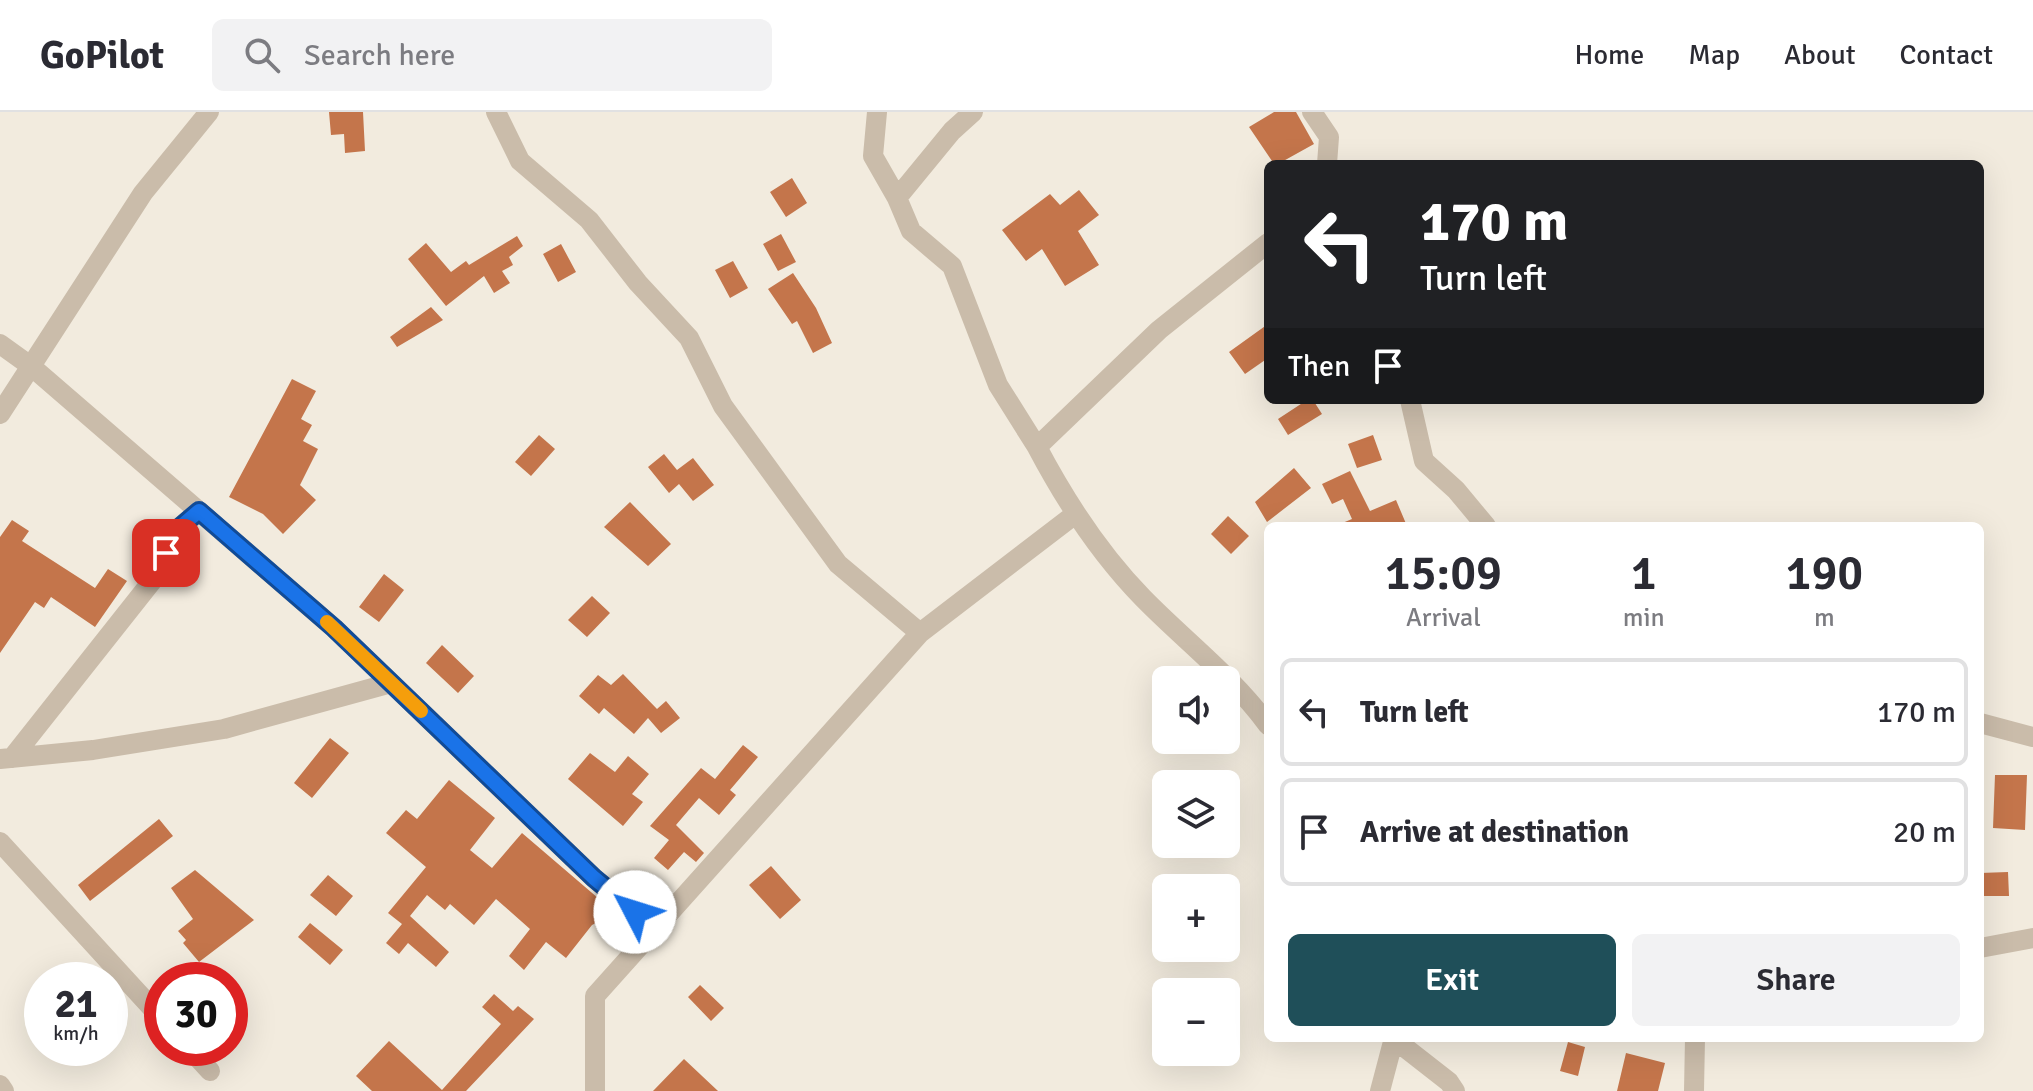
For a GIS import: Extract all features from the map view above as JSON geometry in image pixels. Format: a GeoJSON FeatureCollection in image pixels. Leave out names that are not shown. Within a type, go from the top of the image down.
{"type":"FeatureCollection","features":[{"type":"Feature","properties":{"kind":"street"},"geometry":{"type":"LineString","coordinates":[[0,414],[143,193],[209,112]]}},
{"type":"Feature","properties":{"kind":"street"},"geometry":{"type":"LineString","coordinates":[[496,112],[520,161],[589,220],[638,283],[689,338],[723,406],[838,564],[920,633]]}},
{"type":"Feature","properties":{"kind":"street"},"geometry":{"type":"LineString","coordinates":[[877,112],[873,156],[897,198],[911,231],[952,266],[998,385],[1074,515],[1142,597],[1223,671],[1264,720]]}},
{"type":"Feature","properties":{"kind":"street"},"geometry":{"type":"LineString","coordinates":[[897,198],[952,131],[973,112]]}},
{"type":"Feature","properties":{"kind":"street"},"geometry":{"type":"LineString","coordinates":[[1312,112],[1329,137],[1327,160]]}},
{"type":"Feature","properties":{"kind":"street"},"geometry":{"type":"LineString","coordinates":[[1037,447],[1159,330],[1264,246]]}},
{"type":"Feature","properties":{"kind":"street"},"geometry":{"type":"LineString","coordinates":[[0,344],[32,367],[334,628],[594,878],[655,930]]}},
{"type":"Feature","properties":{"kind":"street"},"geometry":{"type":"LineString","coordinates":[[1411,404],[1424,461],[1456,490],[1483,522]]}},
{"type":"Feature","properties":{"kind":"street"},"geometry":{"type":"LineString","coordinates":[[6,759],[160,571],[171,535],[199,511]]}},
{"type":"Feature","properties":{"kind":"street"},"geometry":{"type":"LineString","coordinates":[[595,1091],[595,996],[920,633],[1074,515]]}},
{"type":"Feature","properties":{"kind":"street"},"geometry":{"type":"LineString","coordinates":[[6,759],[224,729],[391,683]]}},
{"type":"Feature","properties":{"kind":"street"},"geometry":{"type":"LineString","coordinates":[[1984,724],[2033,737]]}},
{"type":"Feature","properties":{"kind":"street"},"geometry":{"type":"LineString","coordinates":[[0,842],[144,999]]}},
{"type":"Feature","properties":{"kind":"street"},"geometry":{"type":"LineString","coordinates":[[1984,947],[2033,938]]}},
{"type":"Feature","properties":{"kind":"street"},"geometry":{"type":"LineString","coordinates":[[1380,1091],[1393,1042]]}},
{"type":"Feature","properties":{"kind":"street"},"geometry":{"type":"LineString","coordinates":[[1399,1042],[1449,1082],[1455,1091]]}},
{"type":"Feature","properties":{"kind":"street"},"geometry":{"type":"LineString","coordinates":[[1694,1091],[1695,1042]]}},
{"type":"Feature","properties":{"kind":"street"},"geometry":{"type":"LineString","coordinates":[[205,1066],[210,1071]]}},
{"type":"Feature","properties":{"kind":"street"},"geometry":{"type":"LineString","coordinates":[[0,1085],[4,1091]]}},
{"type":"Feature","properties":{"kind":"building"},"geometry":{"type":"Polygon","coordinates":[[[329,112],[363,112],[365,151],[345,153],[344,134],[331,135],[329,112]]]}},
{"type":"Feature","properties":{"kind":"building"},"geometry":{"type":"Polygon","coordinates":[[[1274,112],[1296,112],[1314,144],[1285,160],[1271,160],[1249,127],[1274,112]]]}},
{"type":"Feature","properties":{"kind":"building"},"geometry":{"type":"Polygon","coordinates":[[[792,178],[807,203],[786,217],[770,192],[792,178]]]}},
{"type":"Feature","properties":{"kind":"building"},"geometry":{"type":"Polygon","coordinates":[[[1079,190],[1099,215],[1078,231],[1099,265],[1065,286],[1042,249],[1026,261],[1002,230],[1050,194],[1060,205],[1079,190]]]}},
{"type":"Feature","properties":{"kind":"building"},"geometry":{"type":"Polygon","coordinates":[[[781,234],[796,262],[778,271],[763,244],[781,234]]]}},
{"type":"Feature","properties":{"kind":"building"},"geometry":{"type":"Polygon","coordinates":[[[517,236],[523,246],[509,257],[513,265],[502,271],[510,283],[494,293],[484,276],[446,306],[408,259],[426,243],[451,272],[466,261],[469,265],[517,236]]]}},
{"type":"Feature","properties":{"kind":"building"},"geometry":{"type":"Polygon","coordinates":[[[561,244],[576,272],[558,282],[543,254],[561,244]]]}},
{"type":"Feature","properties":{"kind":"building"},"geometry":{"type":"Polygon","coordinates":[[[733,261],[748,288],[730,298],[715,270],[733,261]]]}},
{"type":"Feature","properties":{"kind":"building"},"geometry":{"type":"Polygon","coordinates":[[[793,273],[816,308],[832,343],[813,353],[797,321],[792,324],[768,289],[793,273]]]}},
{"type":"Feature","properties":{"kind":"building"},"geometry":{"type":"Polygon","coordinates":[[[431,307],[443,320],[397,347],[390,337],[431,307]]]}},
{"type":"Feature","properties":{"kind":"building"},"geometry":{"type":"Polygon","coordinates":[[[1264,327],[1264,361],[1245,374],[1229,352],[1264,327]]]}},
{"type":"Feature","properties":{"kind":"building"},"geometry":{"type":"Polygon","coordinates":[[[292,379],[316,391],[301,419],[312,425],[303,441],[318,449],[300,485],[316,500],[283,534],[263,514],[229,497],[292,379]]]}},
{"type":"Feature","properties":{"kind":"building"},"geometry":{"type":"Polygon","coordinates":[[[1301,404],[1316,404],[1322,414],[1288,435],[1278,419],[1301,404]]]}},
{"type":"Feature","properties":{"kind":"building"},"geometry":{"type":"Polygon","coordinates":[[[539,435],[555,449],[531,476],[515,462],[539,435]]]}},
{"type":"Feature","properties":{"kind":"building"},"geometry":{"type":"Polygon","coordinates":[[[1373,435],[1382,460],[1357,468],[1348,444],[1373,435]]]}},
{"type":"Feature","properties":{"kind":"building"},"geometry":{"type":"Polygon","coordinates":[[[664,454],[677,470],[693,458],[714,485],[693,501],[679,484],[669,493],[648,467],[664,454]]]}},
{"type":"Feature","properties":{"kind":"building"},"geometry":{"type":"Polygon","coordinates":[[[1294,468],[1311,488],[1267,522],[1255,502],[1294,468]]]}},
{"type":"Feature","properties":{"kind":"building"},"geometry":{"type":"Polygon","coordinates":[[[1350,471],[1370,511],[1396,500],[1405,522],[1345,522],[1352,519],[1343,499],[1332,504],[1322,484],[1350,471]]]}},
{"type":"Feature","properties":{"kind":"building"},"geometry":{"type":"Polygon","coordinates":[[[630,502],[671,544],[648,566],[604,527],[630,502]]]}},
{"type":"Feature","properties":{"kind":"building"},"geometry":{"type":"Polygon","coordinates":[[[1228,516],[1249,536],[1231,554],[1211,534],[1228,516]]]}},
{"type":"Feature","properties":{"kind":"building"},"geometry":{"type":"Polygon","coordinates":[[[12,520],[29,531],[22,541],[95,588],[108,569],[127,581],[95,627],[51,597],[44,608],[35,602],[0,653],[0,537],[12,520]]]}},
{"type":"Feature","properties":{"kind":"building"},"geometry":{"type":"Polygon","coordinates":[[[384,574],[404,590],[379,622],[359,607],[384,574]]]}},
{"type":"Feature","properties":{"kind":"building"},"geometry":{"type":"Polygon","coordinates":[[[592,596],[610,613],[587,637],[568,620],[592,596]]]}},
{"type":"Feature","properties":{"kind":"building"},"geometry":{"type":"Polygon","coordinates":[[[442,645],[474,676],[458,693],[426,663],[442,645]]]}},
{"type":"Feature","properties":{"kind":"building"},"geometry":{"type":"Polygon","coordinates":[[[623,674],[657,709],[666,701],[680,718],[661,733],[648,718],[634,734],[604,708],[599,714],[579,696],[598,675],[611,685],[623,674]]]}},
{"type":"Feature","properties":{"kind":"building"},"geometry":{"type":"Polygon","coordinates":[[[330,738],[349,753],[312,798],[294,783],[330,738]]]}},
{"type":"Feature","properties":{"kind":"building"},"geometry":{"type":"Polygon","coordinates":[[[743,745],[758,757],[730,790],[736,795],[719,815],[699,798],[676,825],[704,853],[696,862],[684,852],[668,870],[654,858],[669,840],[650,826],[701,768],[715,779],[743,745]]]}},
{"type":"Feature","properties":{"kind":"building"},"geometry":{"type":"Polygon","coordinates":[[[590,753],[615,772],[628,756],[649,774],[632,794],[643,802],[623,826],[568,779],[590,753]]]}},
{"type":"Feature","properties":{"kind":"building"},"geometry":{"type":"Polygon","coordinates":[[[1995,775],[2027,775],[2025,830],[1993,828],[1995,775]]]}},
{"type":"Feature","properties":{"kind":"building"},"geometry":{"type":"Polygon","coordinates":[[[449,780],[495,818],[470,850],[492,868],[522,833],[619,916],[607,931],[596,923],[592,925],[566,958],[546,942],[524,970],[509,956],[530,929],[496,899],[474,925],[450,904],[445,910],[427,895],[410,916],[449,952],[436,967],[408,943],[399,954],[386,943],[402,924],[388,913],[426,867],[386,833],[406,810],[417,819],[449,780]]]}},
{"type":"Feature","properties":{"kind":"building"},"geometry":{"type":"Polygon","coordinates":[[[159,819],[173,836],[90,901],[78,885],[159,819]]]}},
{"type":"Feature","properties":{"kind":"building"},"geometry":{"type":"Polygon","coordinates":[[[771,866],[801,900],[780,919],[749,885],[771,866]]]}},
{"type":"Feature","properties":{"kind":"building"},"geometry":{"type":"Polygon","coordinates":[[[195,870],[254,920],[199,962],[183,943],[186,940],[178,931],[193,919],[171,888],[195,870]]]}},
{"type":"Feature","properties":{"kind":"building"},"geometry":{"type":"Polygon","coordinates":[[[2008,872],[2009,896],[1984,896],[1984,873],[2008,872]]]}},
{"type":"Feature","properties":{"kind":"building"},"geometry":{"type":"Polygon","coordinates":[[[328,875],[353,896],[336,916],[310,895],[328,875]]]}},
{"type":"Feature","properties":{"kind":"building"},"geometry":{"type":"Polygon","coordinates":[[[310,923],[343,950],[330,965],[298,937],[310,923]]]}},
{"type":"Feature","properties":{"kind":"building"},"geometry":{"type":"Polygon","coordinates":[[[700,985],[724,1008],[711,1021],[688,997],[700,985]]]}},
{"type":"Feature","properties":{"kind":"building"},"geometry":{"type":"Polygon","coordinates":[[[494,994],[513,1011],[518,1006],[534,1019],[466,1091],[372,1091],[356,1076],[389,1041],[442,1090],[501,1024],[482,1007],[494,994]]]}},
{"type":"Feature","properties":{"kind":"building"},"geometry":{"type":"Polygon","coordinates":[[[1568,1042],[1585,1047],[1578,1076],[1560,1071],[1568,1042]]]}},
{"type":"Feature","properties":{"kind":"building"},"geometry":{"type":"Polygon","coordinates":[[[1626,1053],[1665,1063],[1658,1091],[1617,1091],[1626,1053]]]}},
{"type":"Feature","properties":{"kind":"building"},"geometry":{"type":"Polygon","coordinates":[[[684,1059],[718,1091],[653,1091],[684,1059]]]}},
{"type":"Feature","properties":{"kind":"slow traffic"},"geometry":{"type":"LineString","coordinates":[[327,622],[421,711]]}},
{"type":"Feature","properties":{"kind":"route"},"geometry":{"type":"LineString","coordinates":[[166,553],[171,535],[199,511],[334,628],[594,878],[635,912]]}}]}
